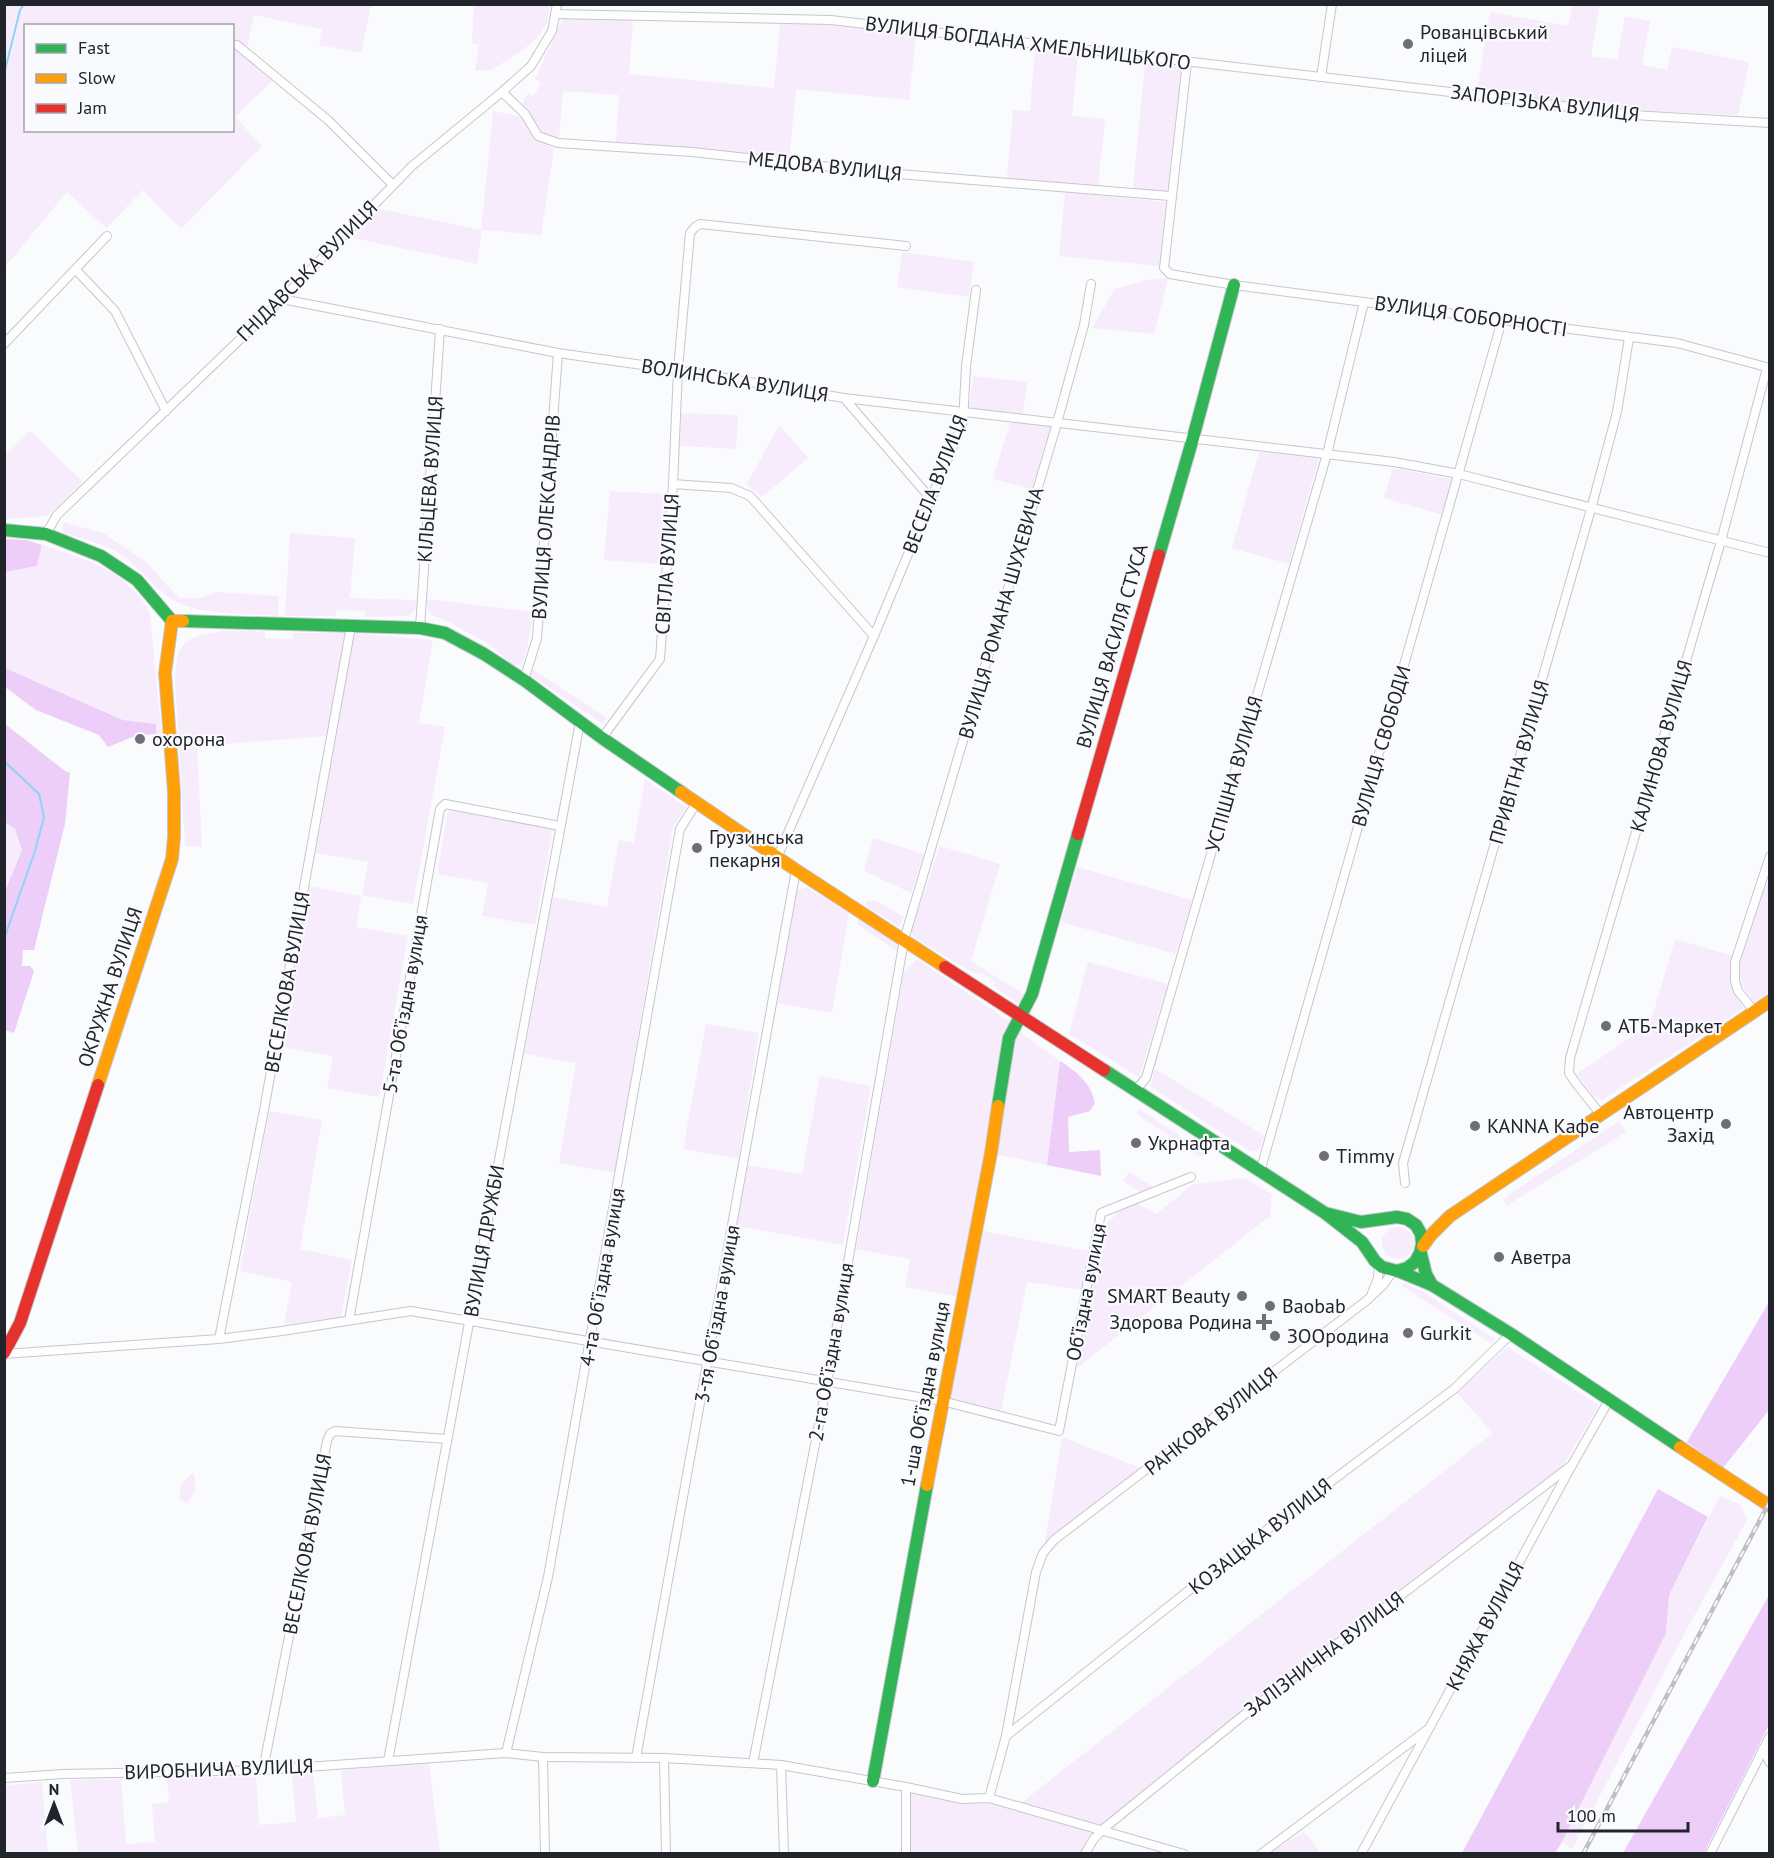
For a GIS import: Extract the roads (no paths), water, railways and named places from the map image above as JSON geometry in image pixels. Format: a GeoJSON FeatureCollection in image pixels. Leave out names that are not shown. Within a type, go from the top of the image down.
{"type":"FeatureCollection","features":[{"type":"Feature","properties":{"kind":"main road","name":"ВУЛИЦЯ ВАСИЛЯ СТУСА"},"geometry":{"type":"LineString","coordinates":[[1021,1017],[1032,994],[1193,438],[1234,285]]}},
{"type":"Feature","properties":{"kind":"main road"},"geometry":{"type":"LineString","coordinates":[[4,531],[46,534],[101,556],[136,580],[172,621],[420,628],[445,633],[484,654],[777,858],[1325,1213],[1356,1237],[1379,1265],[1431,1285],[1511,1334],[1770,1506]]}},
{"type":"Feature","properties":{"kind":"main road","name":"ОКРУЖНА ВУЛИЦЯ"},"geometry":{"type":"LineString","coordinates":[[4,1353],[20,1323],[172,859],[176,820],[165,678],[172,621]]}},
{"type":"Feature","properties":{"kind":"main road"},"geometry":{"type":"LineString","coordinates":[[1396,1271],[1412,1265],[1431,1235],[1450,1216],[1770,1001]]}},
{"type":"Feature","properties":{"kind":"main road","name":"1-ша Обʼїздна вулиця"},"geometry":{"type":"LineString","coordinates":[[873,1781],[942,1401],[991,1153],[1009,1038],[1021,1017]]}},
{"type":"Feature","properties":{"kind":"main road"},"geometry":{"type":"LineString","coordinates":[[1325,1213],[1364,1222],[1398,1216],[1422,1220],[1450,1216]]}},
{"type":"Feature","properties":{"kind":"main road"},"geometry":{"type":"LineString","coordinates":[[1370,1253],[1368,1243],[1370,1236],[1377,1223],[1383,1219]]}},
{"type":"Feature","properties":{"kind":"main road"},"geometry":{"type":"LineString","coordinates":[[1422,1220],[1422,1250],[1426,1274],[1431,1285]]}},
{"type":"Feature","properties":{"kind":"street"},"geometry":{"type":"LineString","coordinates":[[1321,77],[1332,4]]}},
{"type":"Feature","properties":{"kind":"street","name":"ВУЛИЦЯ БОГДАНА ХМЕЛЬНИЦЬКОГО"},"geometry":{"type":"LineString","coordinates":[[556,9],[831,20],[1321,77]]}},
{"type":"Feature","properties":{"kind":"street","name":"ГНІДАВСЬКА ВУЛИЦЯ"},"geometry":{"type":"LineString","coordinates":[[46,534],[57,515],[282,298],[392,184],[531,66],[552,31],[556,9]]}},
{"type":"Feature","properties":{"kind":"street"},"geometry":{"type":"LineString","coordinates":[[237,45],[328,120],[392,184]]}},
{"type":"Feature","properties":{"kind":"street"},"geometry":{"type":"LineString","coordinates":[[1170,196],[1186,62]]}},
{"type":"Feature","properties":{"kind":"street","name":"ЗАПОРІЗЬКА ВУЛИЦЯ"},"geometry":{"type":"LineString","coordinates":[[1321,77],[1633,115],[1770,123]]}},
{"type":"Feature","properties":{"kind":"street","name":"МЕДОВА ВУЛИЦЯ"},"geometry":{"type":"LineString","coordinates":[[502,92],[525,114],[538,136],[558,143],[692,152],[887,173],[1170,196]]}},
{"type":"Feature","properties":{"kind":"street","name":"ВУЛИЦЯ СОБОРНОСТІ"},"geometry":{"type":"LineString","coordinates":[[1170,196],[1164,268],[1170,274],[1234,285],[1677,343],[1768,368]]}},
{"type":"Feature","properties":{"kind":"street","name":"СВІТЛА ВУЛИЦЯ"},"geometry":{"type":"LineString","coordinates":[[602,738],[660,659],[673,484],[678,370],[690,233],[700,224],[906,246]]}},
{"type":"Feature","properties":{"kind":"street"},"geometry":{"type":"LineString","coordinates":[[4,344],[106,236]]}},
{"type":"Feature","properties":{"kind":"street"},"geometry":{"type":"LineString","coordinates":[[76,270],[116,311],[166,411]]}},
{"type":"Feature","properties":{"kind":"street","name":"ВУЛИЦЯ РОМАНА ШУХЕВИЧА"},"geometry":{"type":"LineString","coordinates":[[904,940],[1057,423],[1084,325],[1091,284]]}},
{"type":"Feature","properties":{"kind":"street","name":"ВЕСЕЛА ВУЛИЦЯ"},"geometry":{"type":"LineString","coordinates":[[777,858],[874,636],[963,422],[966,366],[976,290]]}},
{"type":"Feature","properties":{"kind":"street","name":"ВОЛИНСЬКА ВУЛИЦЯ"},"geometry":{"type":"LineString","coordinates":[[282,298],[558,353],[678,370],[844,398],[1394,462],[1459,474],[1770,553]]}},
{"type":"Feature","properties":{"kind":"street","name":"УСПІШНА ВУЛИЦЯ"},"geometry":{"type":"LineString","coordinates":[[1135,1091],[1146,1078],[1327,454],[1364,302]]}},
{"type":"Feature","properties":{"kind":"street","name":"ВУЛИЦЯ СВОБОДИ"},"geometry":{"type":"LineString","coordinates":[[1260,1172],[1502,320]]}},
{"type":"Feature","properties":{"kind":"street","name":"КІЛЬЦЕВА ВУЛИЦЯ"},"geometry":{"type":"LineString","coordinates":[[420,628],[440,329]]}},
{"type":"Feature","properties":{"kind":"street","name":"ПРИВІТНА ВУЛИЦЯ"},"geometry":{"type":"LineString","coordinates":[[1405,1183],[1403,1163],[1617,412],[1629,338]]}},
{"type":"Feature","properties":{"kind":"street","name":"ВУЛИЦЯ ОЛЕКСАНДРІВ"},"geometry":{"type":"LineString","coordinates":[[524,680],[537,638],[558,353]]}},
{"type":"Feature","properties":{"kind":"street","name":"КАЛИНОВА ВУЛИЦЯ"},"geometry":{"type":"LineString","coordinates":[[1601,1114],[1569,1073],[1570,1058],[1721,541],[1768,368]]}},
{"type":"Feature","properties":{"kind":"street"},"geometry":{"type":"LineString","coordinates":[[844,398],[930,499]]}},
{"type":"Feature","properties":{"kind":"street"},"geometry":{"type":"LineString","coordinates":[[673,484],[730,488],[750,496],[874,636]]}},
{"type":"Feature","properties":{"kind":"street","name":"ВЕСЕЛКОВА ВУЛИЦЯ"},"geometry":{"type":"LineString","coordinates":[[219,1338],[262,1122],[351,626]]}},
{"type":"Feature","properties":{"kind":"street","name":"ВУЛИЦЯ ДРУЖБИ"},"geometry":{"type":"LineString","coordinates":[[388,1761],[580,722]]}},
{"type":"Feature","properties":{"kind":"street","name":"4-та Обʼїздна вулиця"},"geometry":{"type":"LineString","coordinates":[[506,1753],[548,1577],[680,829],[697,802]]}},
{"type":"Feature","properties":{"kind":"street","name":"5-та Обʼїздна вулиця"},"geometry":{"type":"LineString","coordinates":[[349,1320],[440,809],[445,804],[560,826]]}},
{"type":"Feature","properties":{"kind":"street"},"geometry":{"type":"LineString","coordinates":[[1754,1011],[1738,991],[1735,981],[1735,962],[1770,856]]}},
{"type":"Feature","properties":{"kind":"street","name":"3-тя Обʼїздна вулиця"},"geometry":{"type":"LineString","coordinates":[[636,1758],[796,870]]}},
{"type":"Feature","properties":{"kind":"street","name":"2-га Обʼїздна вулиця"},"geometry":{"type":"LineString","coordinates":[[753,1763],[826,1383],[904,940]]}},
{"type":"Feature","properties":{"kind":"street","name":"Обʼїздна вулиця"},"geometry":{"type":"LineString","coordinates":[[942,1401],[1059,1431],[1101,1213],[1191,1177]]}},
{"type":"Feature","properties":{"kind":"street","name":"РАНКОВА ВУЛИЦЯ"},"geometry":{"type":"LineString","coordinates":[[1366,1301],[1378,1278],[1379,1265]]}},
{"type":"Feature","properties":{"kind":"street","name":"РАНКОВА ВУЛИЦЯ"},"geometry":{"type":"LineString","coordinates":[[1006,1736],[1036,1572],[1043,1553],[1054,1540],[1151,1468],[1366,1301],[1396,1271]]}},
{"type":"Feature","properties":{"kind":"street"},"geometry":{"type":"LineString","coordinates":[[4,1353],[219,1338],[282,1331],[411,1311],[942,1401]]}},
{"type":"Feature","properties":{"kind":"street","name":"КОЗАЦЬКА ВУЛИЦЯ"},"geometry":{"type":"LineString","coordinates":[[1006,1736],[1232,1556],[1454,1389],[1511,1334]]}},
{"type":"Feature","properties":{"kind":"street","name":"КНЯЖА ВУЛИЦЯ"},"geometry":{"type":"LineString","coordinates":[[1361,1854],[1609,1400]]}},
{"type":"Feature","properties":{"kind":"street","name":"ВЕСЕЛКОВА ВУЛИЦЯ"},"geometry":{"type":"LineString","coordinates":[[263,1770],[330,1434],[335,1431],[447,1439]]}},
{"type":"Feature","properties":{"kind":"street","name":"ЗАЛІЗНИЧНА ВУЛИЦЯ"},"geometry":{"type":"LineString","coordinates":[[1085,1854],[1102,1830],[1245,1714],[1572,1466]]}},
{"type":"Feature","properties":{"kind":"street"},"geometry":{"type":"LineString","coordinates":[[1261,1854],[1429,1729]]}},
{"type":"Feature","properties":{"kind":"street"},"geometry":{"type":"LineString","coordinates":[[989,1798],[1006,1736]]}},
{"type":"Feature","properties":{"kind":"street"},"geometry":{"type":"LineString","coordinates":[[1710,1854],[1770,1736]]}},
{"type":"Feature","properties":{"kind":"street"},"geometry":{"type":"LineString","coordinates":[[1763,1749],[1770,1763]]}},
{"type":"Feature","properties":{"kind":"street","name":"ВИРОБНИЧА ВУЛИЦЯ"},"geometry":{"type":"LineString","coordinates":[[4,1778],[63,1774],[263,1770],[506,1753],[543,1757],[664,1758],[753,1763],[873,1781],[963,1799],[989,1798],[1184,1854]]}},
{"type":"Feature","properties":{"kind":"street"},"geometry":{"type":"LineString","coordinates":[[543,1757],[544,1854]]}},
{"type":"Feature","properties":{"kind":"street"},"geometry":{"type":"LineString","coordinates":[[664,1758],[666,1854]]}},
{"type":"Feature","properties":{"kind":"street"},"geometry":{"type":"LineString","coordinates":[[781,1766],[784,1854]]}},
{"type":"Feature","properties":{"kind":"street"},"geometry":{"type":"LineString","coordinates":[[906,1787],[906,1854]]}},
{"type":"Feature","properties":{"kind":"waterway"},"geometry":{"type":"LineString","coordinates":[[4,74],[20,10],[24,4]]}},
{"type":"Feature","properties":{"kind":"waterway"},"geometry":{"type":"LineString","coordinates":[[4,761],[39,794],[44,817],[35,851],[4,939]]}},
{"type":"Feature","properties":{"kind":"railway"},"geometry":{"type":"LineString","coordinates":[[1583,1854],[1770,1501]]}},
{"type":"Feature","properties":{"kind":"place","name":"Рованцівський ліцей"},"geometry":{"type":"Point","coordinates":[1408,44]}},
{"type":"Feature","properties":{"kind":"place","name":"охорона"},"geometry":{"type":"Point","coordinates":[140,739]}},
{"type":"Feature","properties":{"kind":"place","name":"Грузинська пекарня"},"geometry":{"type":"Point","coordinates":[697,848]}},
{"type":"Feature","properties":{"kind":"place","name":"АТБ-Маркет"},"geometry":{"type":"Point","coordinates":[1606,1026]}},
{"type":"Feature","properties":{"kind":"place","name":"Автоцентр Захід"},"geometry":{"type":"Point","coordinates":[1726,1124]}},
{"type":"Feature","properties":{"kind":"place","name":"KANNA Кафе"},"geometry":{"type":"Point","coordinates":[1475,1126]}},
{"type":"Feature","properties":{"kind":"place","name":"Укрнафта"},"geometry":{"type":"Point","coordinates":[1136,1143]}},
{"type":"Feature","properties":{"kind":"place","name":"Timmy"},"geometry":{"type":"Point","coordinates":[1324,1156]}},
{"type":"Feature","properties":{"kind":"place","name":"Аветра"},"geometry":{"type":"Point","coordinates":[1499,1257]}},
{"type":"Feature","properties":{"kind":"place","name":"SMART Beauty"},"geometry":{"type":"Point","coordinates":[1242,1296]}},
{"type":"Feature","properties":{"kind":"place","name":"Baobab"},"geometry":{"type":"Point","coordinates":[1270,1306]}},
{"type":"Feature","properties":{"kind":"place","name":"Здорова Родина"},"geometry":{"type":"Point","coordinates":[1264,1322]}},
{"type":"Feature","properties":{"kind":"place","name":"Gurkit"},"geometry":{"type":"Point","coordinates":[1408,1333]}},
{"type":"Feature","properties":{"kind":"place","name":"ЗООродина"},"geometry":{"type":"Point","coordinates":[1275,1336]}}]}
